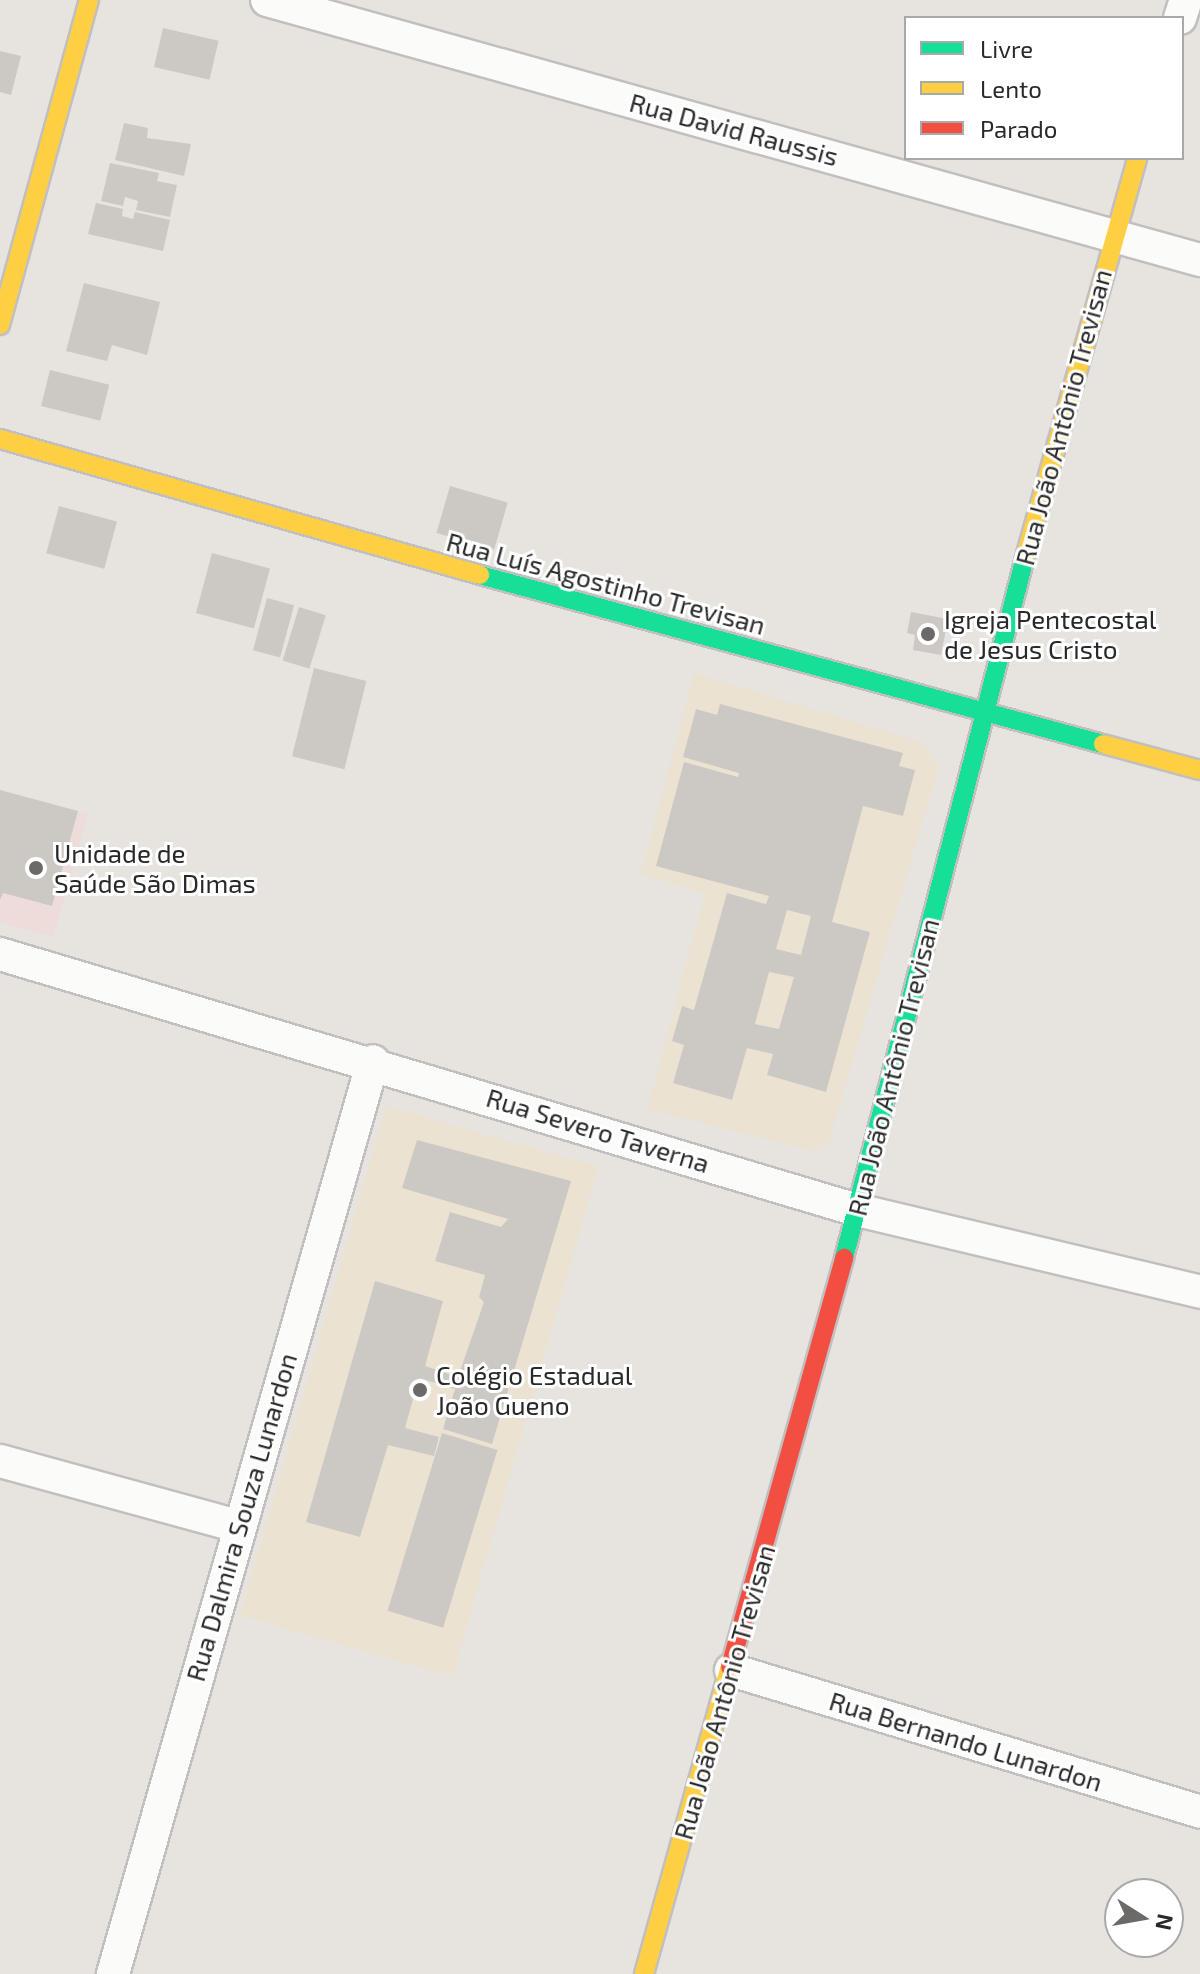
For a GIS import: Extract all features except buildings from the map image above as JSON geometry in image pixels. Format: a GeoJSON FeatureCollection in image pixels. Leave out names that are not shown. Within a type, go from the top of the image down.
{"type":"FeatureCollection","features":[{"type":"Feature","properties":{"kind":"street"},"geometry":{"type":"LineString","coordinates":[[0,325],[89,0]]}},
{"type":"Feature","properties":{"kind":"street","name":"Rua David Raussis"},"geometry":{"type":"LineString","coordinates":[[267,0],[1200,260]]}},
{"type":"Feature","properties":{"kind":"street","name":"Rua João Antônio Trevisan"},"geometry":{"type":"LineString","coordinates":[[644,1974],[857,1210],[982,710],[1136,160]]}},
{"type":"Feature","properties":{"kind":"street","name":"Rua Luís Agostinho Trevisan"},"geometry":{"type":"LineString","coordinates":[[0,439],[651,623],[1200,770]]}},
{"type":"Feature","properties":{"kind":"street","name":"Rua Severo Taverna"},"geometry":{"type":"LineString","coordinates":[[0,954],[373,1061],[857,1210],[1200,1292]]}},
{"type":"Feature","properties":{"kind":"street","name":"Rua Dalmira Souza Lunardon"},"geometry":{"type":"LineString","coordinates":[[113,1974],[237,1526],[373,1061]]}},
{"type":"Feature","properties":{"kind":"street"},"geometry":{"type":"LineString","coordinates":[[0,1461],[237,1526]]}},
{"type":"Feature","properties":{"kind":"street","name":"Rua Bernando Lunardon"},"geometry":{"type":"LineString","coordinates":[[731,1670],[1200,1812]]}},
{"type":"Feature","properties":{"kind":"shaded area"},"geometry":{"type":"Polygon","coordinates":[[[694,673],[921,742],[939,766],[829,1142],[813,1151],[647,1109],[705,894],[641,874],[694,673]]]}},
{"type":"Feature","properties":{"kind":"shaded area","name":"Unidade de Saúde São Dimas"},"geometry":{"type":"Polygon","coordinates":[[[0,790],[88,814],[53,937],[0,922],[0,790]]]}},
{"type":"Feature","properties":{"kind":"shaded area","name":"Colégio Estadual João Gueno"},"geometry":{"type":"Polygon","coordinates":[[[386,1106],[598,1167],[452,1676],[240,1615],[386,1106]]]}},
{"type":"Feature","properties":{"kind":"traffic: fast"},"geometry":{"type":"LineString","coordinates":[[844,1258],[1026,554]]}},
{"type":"Feature","properties":{"kind":"traffic: fast"},"geometry":{"type":"LineString","coordinates":[[480,575],[1103,744]]}},
{"type":"Feature","properties":{"kind":"traffic: slow"},"geometry":{"type":"LineString","coordinates":[[0,325],[89,0]]}},
{"type":"Feature","properties":{"kind":"traffic: slow"},"geometry":{"type":"LineString","coordinates":[[1026,554],[1136,160]]}},
{"type":"Feature","properties":{"kind":"traffic: slow"},"geometry":{"type":"LineString","coordinates":[[0,439],[480,575]]}},
{"type":"Feature","properties":{"kind":"traffic: slow"},"geometry":{"type":"LineString","coordinates":[[1103,744],[1200,770]]}},
{"type":"Feature","properties":{"kind":"traffic: slow"},"geometry":{"type":"LineString","coordinates":[[644,1974],[730,1667]]}},
{"type":"Feature","properties":{"kind":"traffic: jam"},"geometry":{"type":"LineString","coordinates":[[730,1667],[844,1258]]}},
{"type":"Feature","properties":{"kind":"place","name":"Igreja Pentecostal de Jesus Cristo"},"geometry":{"type":"Point","coordinates":[928,634]}},
{"type":"Feature","properties":{"kind":"place","name":"Unidade de Saúde São Dimas"},"geometry":{"type":"Point","coordinates":[36,868]}},
{"type":"Feature","properties":{"kind":"place","name":"Colégio Estadual João Gueno"},"geometry":{"type":"Point","coordinates":[420,1390]}}]}
